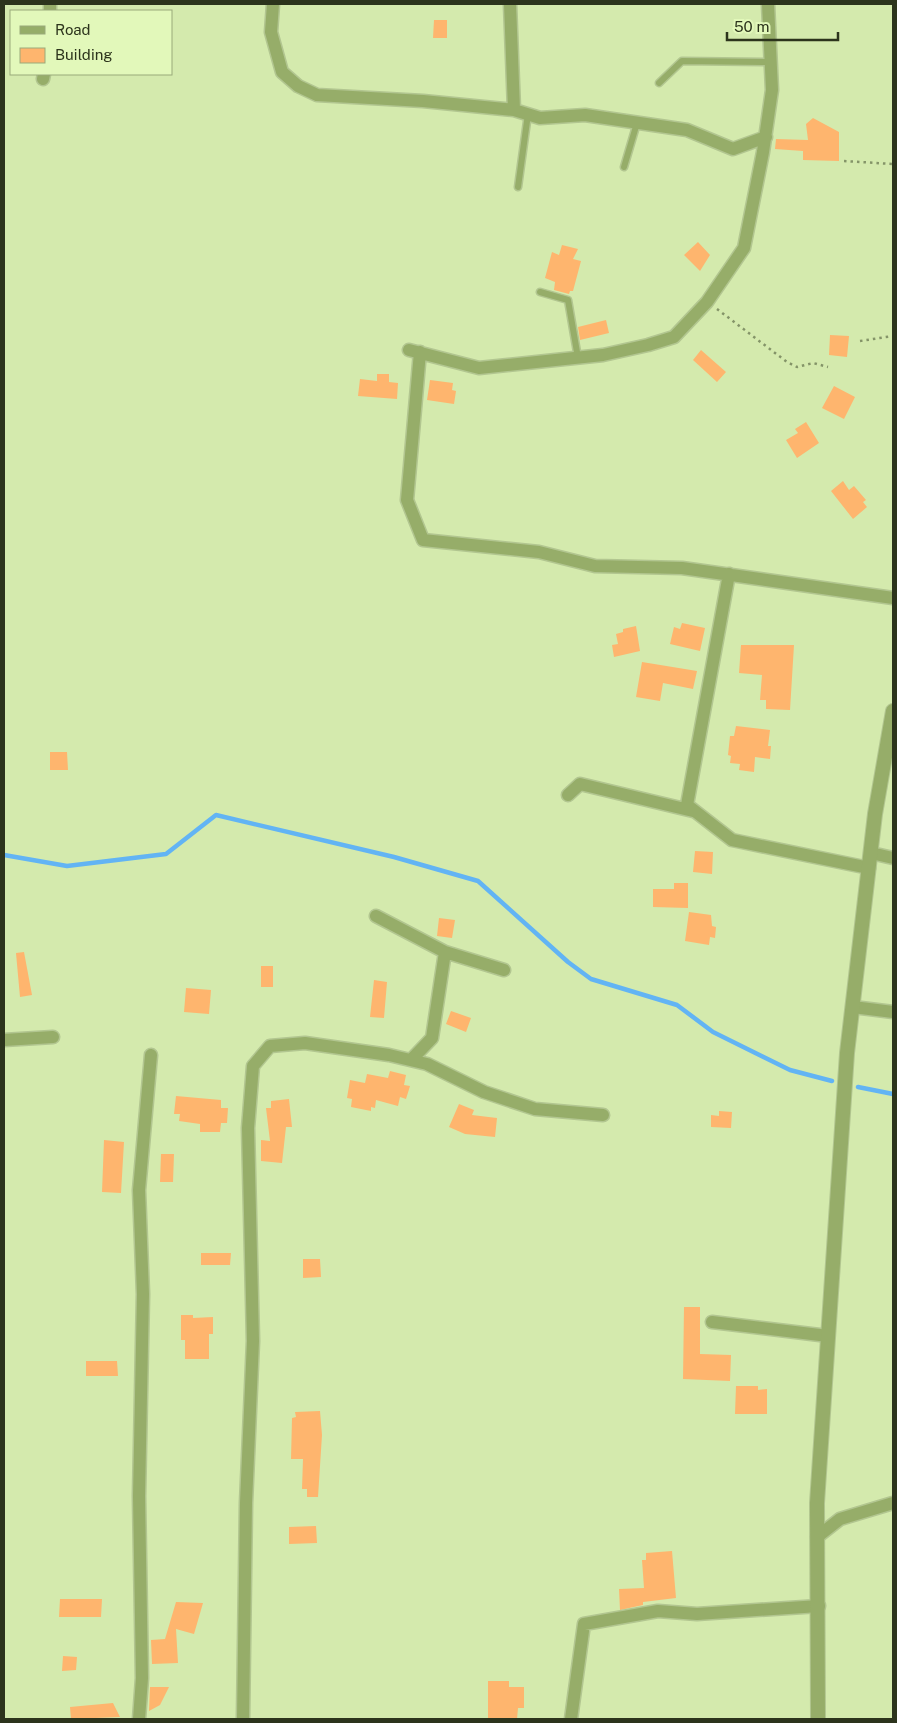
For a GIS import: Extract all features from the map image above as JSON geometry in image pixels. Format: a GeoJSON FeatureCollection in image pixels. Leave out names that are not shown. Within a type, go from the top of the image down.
{"type":"FeatureCollection","features":[{"type":"Feature","properties":{"kind":"street"},"geometry":{"type":"LineString","coordinates":[[273,4],[271,32],[282,72],[305,89],[317,95],[347,95],[514,110],[540,118],[585,114],[687,130],[733,149],[766,137]]}},
{"type":"Feature","properties":{"kind":"street"},"geometry":{"type":"LineString","coordinates":[[510,4],[514,110]]}},
{"type":"Feature","properties":{"kind":"street"},"geometry":{"type":"LineString","coordinates":[[768,4],[772,90],[766,137],[744,248],[707,302],[674,337],[603,355],[479,368],[415,351],[407,500],[423,540],[539,552],[595,566],[682,568],[893,598]]}},
{"type":"Feature","properties":{"kind":"street"},"geometry":{"type":"LineString","coordinates":[[729,574],[687,805],[732,840],[869,868]]}},
{"type":"Feature","properties":{"kind":"street"},"geometry":{"type":"LineString","coordinates":[[818,1719],[817,1503],[845,1090],[869,868],[893,711]]}},
{"type":"Feature","properties":{"kind":"street"},"geometry":{"type":"LineString","coordinates":[[568,795],[580,784],[694,811]]}},
{"type":"Feature","properties":{"kind":"street"},"geometry":{"type":"LineString","coordinates":[[871,853],[893,858]]}},
{"type":"Feature","properties":{"kind":"street"},"geometry":{"type":"LineString","coordinates":[[376,916],[445,952],[504,970]]}},
{"type":"Feature","properties":{"kind":"street"},"geometry":{"type":"LineString","coordinates":[[411,1060],[432,1038],[445,952]]}},
{"type":"Feature","properties":{"kind":"street"},"geometry":{"type":"LineString","coordinates":[[853,1006],[893,1012]]}},
{"type":"Feature","properties":{"kind":"street"},"geometry":{"type":"LineString","coordinates":[[4,1040],[53,1037]]}},
{"type":"Feature","properties":{"kind":"street"},"geometry":{"type":"LineString","coordinates":[[243,1719],[246,1503],[253,1341],[248,1128],[253,1066],[270,1046],[305,1042],[389,1055],[427,1064],[484,1092],[535,1109],[603,1115]]}},
{"type":"Feature","properties":{"kind":"street"},"geometry":{"type":"LineString","coordinates":[[139,1719],[142,1678],[139,1496],[143,1294],[139,1190],[150,1055]]}},
{"type":"Feature","properties":{"kind":"street"},"geometry":{"type":"LineString","coordinates":[[712,1322],[828,1336]]}},
{"type":"Feature","properties":{"kind":"street"},"geometry":{"type":"LineString","coordinates":[[817,1537],[840,1518],[893,1504]]}},
{"type":"Feature","properties":{"kind":"street"},"geometry":{"type":"LineString","coordinates":[[571,1719],[584,1624],[658,1611],[697,1614],[818,1606]]}},
{"type":"Feature","properties":{"kind":"lane"},"geometry":{"type":"LineString","coordinates":[[659,83],[682,61],[770,62]]}},
{"type":"Feature","properties":{"kind":"lane"},"geometry":{"type":"LineString","coordinates":[[518,187],[528,114]]}},
{"type":"Feature","properties":{"kind":"lane"},"geometry":{"type":"LineString","coordinates":[[624,167],[637,123]]}},
{"type":"Feature","properties":{"kind":"lane"},"geometry":{"type":"LineString","coordinates":[[540,292],[568,300],[578,358]]}},
{"type":"Feature","properties":{"kind":"path"},"geometry":{"type":"LineString","coordinates":[[844,161],[893,164]]}},
{"type":"Feature","properties":{"kind":"path"},"geometry":{"type":"LineString","coordinates":[[707,302],[787,362],[797,367],[814,363],[828,367]]}},
{"type":"Feature","properties":{"kind":"path"},"geometry":{"type":"LineString","coordinates":[[860,341],[893,336]]}},
{"type":"Feature","properties":{"kind":"building"},"geometry":{"type":"Polygon","coordinates":[[[434,20],[447,20],[447,38],[433,38],[434,20]]]}},
{"type":"Feature","properties":{"kind":"building"},"geometry":{"type":"Polygon","coordinates":[[[813,118],[839,132],[839,161],[803,160],[803,151],[775,149],[776,139],[808,140],[806,124],[813,118]]]}},
{"type":"Feature","properties":{"kind":"building"},"geometry":{"type":"Polygon","coordinates":[[[698,242],[710,255],[700,271],[684,255],[698,242]]]}},
{"type":"Feature","properties":{"kind":"building"},"geometry":{"type":"Polygon","coordinates":[[[562,245],[578,249],[573,259],[581,261],[573,291],[570,291],[569,294],[554,290],[555,282],[545,278],[552,252],[559,255],[562,245]]]}},
{"type":"Feature","properties":{"kind":"building"},"geometry":{"type":"Polygon","coordinates":[[[606,320],[609,333],[580,340],[578,327],[606,320]]]}},
{"type":"Feature","properties":{"kind":"building"},"geometry":{"type":"Polygon","coordinates":[[[830,335],[849,336],[847,357],[829,355],[830,335]]]}},
{"type":"Feature","properties":{"kind":"building"},"geometry":{"type":"Polygon","coordinates":[[[701,350],[726,372],[717,382],[693,360],[701,350]]]}},
{"type":"Feature","properties":{"kind":"building"},"geometry":{"type":"Polygon","coordinates":[[[377,374],[389,374],[389,382],[398,383],[397,399],[358,396],[360,379],[377,381],[377,374]]]}},
{"type":"Feature","properties":{"kind":"building"},"geometry":{"type":"Polygon","coordinates":[[[430,380],[453,383],[452,390],[456,391],[454,404],[427,400],[430,380]]]}},
{"type":"Feature","properties":{"kind":"building"},"geometry":{"type":"Polygon","coordinates":[[[834,386],[855,397],[844,419],[822,408],[834,386]]]}},
{"type":"Feature","properties":{"kind":"building"},"geometry":{"type":"Polygon","coordinates":[[[806,422],[819,443],[797,458],[786,440],[798,433],[795,429],[806,422]]]}},
{"type":"Feature","properties":{"kind":"building"},"geometry":{"type":"Polygon","coordinates":[[[843,481],[849,490],[854,486],[866,500],[863,502],[867,507],[853,519],[831,491],[843,481]]]}},
{"type":"Feature","properties":{"kind":"building"},"geometry":{"type":"Polygon","coordinates":[[[682,623],[705,628],[700,651],[670,644],[674,627],[680,629],[682,623]]]}},
{"type":"Feature","properties":{"kind":"building"},"geometry":{"type":"Polygon","coordinates":[[[636,626],[640,651],[614,657],[612,645],[618,644],[616,634],[623,632],[623,629],[636,626]]]}},
{"type":"Feature","properties":{"kind":"building"},"geometry":{"type":"Polygon","coordinates":[[[741,645],[794,645],[790,710],[766,709],[766,700],[760,700],[762,675],[739,673],[741,645]]]}},
{"type":"Feature","properties":{"kind":"building"},"geometry":{"type":"Polygon","coordinates":[[[642,662],[697,671],[693,689],[663,683],[660,701],[636,697],[642,662]]]}},
{"type":"Feature","properties":{"kind":"building"},"geometry":{"type":"Polygon","coordinates":[[[736,726],[770,730],[768,746],[771,746],[770,759],[755,757],[754,772],[739,770],[740,764],[730,763],[731,756],[728,755],[730,736],[734,736],[736,726]]]}},
{"type":"Feature","properties":{"kind":"building"},"geometry":{"type":"Polygon","coordinates":[[[50,752],[67,752],[68,770],[50,770],[50,752]]]}},
{"type":"Feature","properties":{"kind":"building"},"geometry":{"type":"Polygon","coordinates":[[[695,851],[713,852],[712,874],[693,872],[695,851]]]}},
{"type":"Feature","properties":{"kind":"building"},"geometry":{"type":"Polygon","coordinates":[[[674,883],[688,883],[688,908],[653,907],[653,889],[674,889],[674,883]]]}},
{"type":"Feature","properties":{"kind":"building"},"geometry":{"type":"Polygon","coordinates":[[[689,912],[711,915],[712,926],[716,927],[715,938],[710,937],[709,945],[685,941],[689,912]]]}},
{"type":"Feature","properties":{"kind":"building"},"geometry":{"type":"Polygon","coordinates":[[[439,918],[455,920],[452,938],[437,936],[439,918]]]}},
{"type":"Feature","properties":{"kind":"building"},"geometry":{"type":"Polygon","coordinates":[[[24,952],[32,995],[20,997],[16,953],[24,952]]]}},
{"type":"Feature","properties":{"kind":"building"},"geometry":{"type":"Polygon","coordinates":[[[261,966],[273,966],[273,987],[261,987],[261,966]]]}},
{"type":"Feature","properties":{"kind":"building"},"geometry":{"type":"Polygon","coordinates":[[[374,980],[387,982],[384,1018],[370,1017],[374,980]]]}},
{"type":"Feature","properties":{"kind":"building"},"geometry":{"type":"Polygon","coordinates":[[[186,988],[211,990],[209,1014],[184,1012],[186,988]]]}},
{"type":"Feature","properties":{"kind":"building"},"geometry":{"type":"Polygon","coordinates":[[[451,1011],[471,1018],[466,1032],[446,1024],[451,1011]]]}},
{"type":"Feature","properties":{"kind":"building"},"geometry":{"type":"Polygon","coordinates":[[[390,1071],[406,1075],[404,1085],[410,1086],[406,1099],[400,1097],[398,1106],[376,1100],[375,1108],[371,1107],[371,1111],[351,1107],[352,1099],[347,1098],[350,1080],[365,1083],[367,1074],[388,1078],[390,1071]]]}},
{"type":"Feature","properties":{"kind":"building"},"geometry":{"type":"Polygon","coordinates":[[[176,1096],[221,1100],[221,1108],[228,1108],[227,1123],[221,1123],[220,1132],[200,1132],[200,1124],[179,1121],[180,1114],[174,1114],[176,1096]]]}},
{"type":"Feature","properties":{"kind":"building"},"geometry":{"type":"Polygon","coordinates":[[[289,1099],[292,1127],[286,1127],[282,1163],[261,1161],[261,1140],[270,1141],[266,1108],[271,1108],[271,1101],[289,1099]]]}},
{"type":"Feature","properties":{"kind":"building"},"geometry":{"type":"Polygon","coordinates":[[[459,1104],[474,1110],[472,1115],[497,1118],[495,1137],[465,1134],[449,1127],[459,1104]]]}},
{"type":"Feature","properties":{"kind":"building"},"geometry":{"type":"Polygon","coordinates":[[[719,1111],[732,1112],[731,1128],[711,1127],[711,1115],[719,1116],[719,1111]]]}},
{"type":"Feature","properties":{"kind":"building"},"geometry":{"type":"Polygon","coordinates":[[[104,1140],[124,1142],[121,1193],[102,1192],[104,1140]]]}},
{"type":"Feature","properties":{"kind":"building"},"geometry":{"type":"Polygon","coordinates":[[[161,1154],[174,1154],[173,1182],[160,1182],[161,1154]]]}},
{"type":"Feature","properties":{"kind":"building"},"geometry":{"type":"Polygon","coordinates":[[[201,1253],[231,1253],[230,1265],[201,1265],[201,1253]]]}},
{"type":"Feature","properties":{"kind":"building"},"geometry":{"type":"Polygon","coordinates":[[[303,1259],[320,1259],[321,1277],[303,1278],[303,1259]]]}},
{"type":"Feature","properties":{"kind":"building"},"geometry":{"type":"Polygon","coordinates":[[[684,1307],[700,1307],[700,1354],[731,1355],[730,1381],[683,1379],[684,1307]]]}},
{"type":"Feature","properties":{"kind":"building"},"geometry":{"type":"Polygon","coordinates":[[[181,1315],[193,1315],[193,1318],[213,1317],[213,1334],[209,1334],[209,1359],[185,1359],[185,1340],[181,1340],[181,1315]]]}},
{"type":"Feature","properties":{"kind":"building"},"geometry":{"type":"Polygon","coordinates":[[[86,1361],[117,1361],[118,1376],[86,1376],[86,1361]]]}},
{"type":"Feature","properties":{"kind":"building"},"geometry":{"type":"Polygon","coordinates":[[[736,1386],[758,1386],[758,1390],[767,1389],[767,1414],[735,1414],[736,1386]]]}},
{"type":"Feature","properties":{"kind":"building"},"geometry":{"type":"Polygon","coordinates":[[[320,1411],[322,1435],[318,1497],[307,1497],[307,1489],[302,1489],[303,1459],[291,1459],[292,1418],[296,1417],[295,1412],[320,1411]]]}},
{"type":"Feature","properties":{"kind":"building"},"geometry":{"type":"Polygon","coordinates":[[[316,1526],[317,1543],[289,1544],[289,1527],[316,1526]]]}},
{"type":"Feature","properties":{"kind":"building"},"geometry":{"type":"Polygon","coordinates":[[[672,1551],[676,1598],[643,1602],[643,1605],[620,1610],[619,1589],[644,1588],[642,1560],[646,1560],[646,1553],[672,1551]]]}},
{"type":"Feature","properties":{"kind":"building"},"geometry":{"type":"Polygon","coordinates":[[[60,1599],[102,1599],[101,1617],[59,1617],[60,1599]]]}},
{"type":"Feature","properties":{"kind":"building"},"geometry":{"type":"Polygon","coordinates":[[[176,1602],[203,1603],[194,1634],[176,1629],[178,1663],[152,1664],[151,1640],[165,1639],[176,1602]]]}},
{"type":"Feature","properties":{"kind":"building"},"geometry":{"type":"Polygon","coordinates":[[[63,1656],[77,1657],[76,1670],[62,1671],[63,1656]]]}},
{"type":"Feature","properties":{"kind":"building"},"geometry":{"type":"Polygon","coordinates":[[[488,1681],[509,1681],[509,1687],[524,1687],[524,1708],[518,1708],[517,1719],[488,1719],[488,1681]]]}},
{"type":"Feature","properties":{"kind":"building"},"geometry":{"type":"Polygon","coordinates":[[[150,1687],[169,1687],[160,1705],[149,1711],[150,1687]]]}},
{"type":"Feature","properties":{"kind":"building"},"geometry":{"type":"Polygon","coordinates":[[[113,1703],[120,1717],[71,1719],[70,1707],[113,1703]]]}},
{"type":"Feature","properties":{"kind":"waterway"},"geometry":{"type":"LineString","coordinates":[[4,855],[67,866],[166,854],[216,815],[394,857],[478,881],[568,962],[591,979],[677,1005],[713,1032],[790,1070],[832,1081]]}},
{"type":"Feature","properties":{"kind":"waterway"},"geometry":{"type":"LineString","coordinates":[[858,1087],[893,1094]]}}]}
